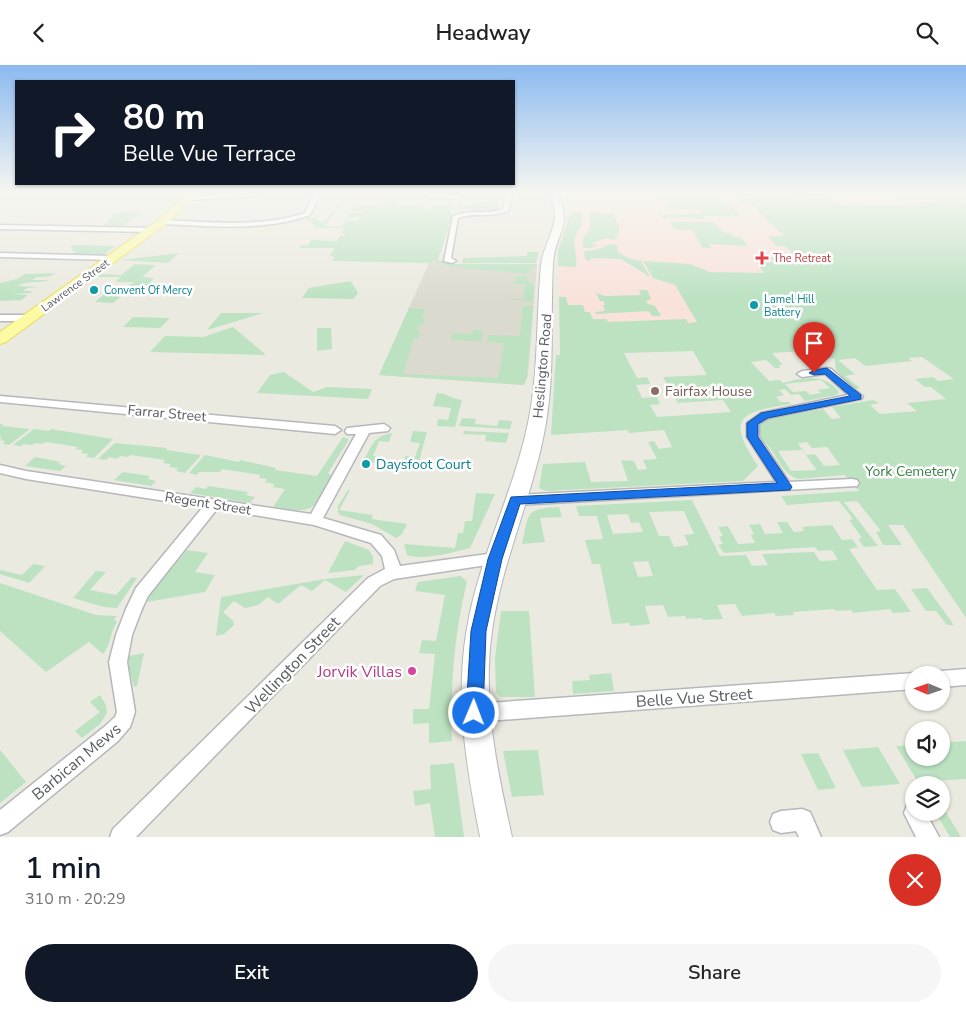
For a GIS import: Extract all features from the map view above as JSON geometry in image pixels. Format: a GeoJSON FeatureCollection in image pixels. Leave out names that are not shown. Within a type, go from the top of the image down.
{"type":"FeatureCollection","features":[{"type":"Feature","properties":{"kind":"main road","name":"Lawrence Street"},"geometry":{"type":"LineString","coordinates":[[0,339],[154,228]]}},
{"type":"Feature","properties":{"kind":"street"},"geometry":{"type":"LineString","coordinates":[[452,261],[447,259],[454,228]]}},
{"type":"Feature","properties":{"kind":"street","name":"Heslington Road"},"geometry":{"type":"LineString","coordinates":[[496,837],[481,764],[474,713],[478,631],[495,559],[515,500],[537,423],[545,362],[548,253],[556,228]]}},
{"type":"Feature","properties":{"kind":"street"},"geometry":{"type":"LineString","coordinates":[[0,255],[112,258]]}},
{"type":"Feature","properties":{"kind":"street"},"geometry":{"type":"LineString","coordinates":[[0,318],[29,318]]}},
{"type":"Feature","properties":{"kind":"street"},"geometry":{"type":"LineString","coordinates":[[786,487],[753,437],[753,423],[765,415],[857,397],[827,371],[802,374]]}},
{"type":"Feature","properties":{"kind":"street","name":"Farrar Street"},"geometry":{"type":"LineString","coordinates":[[0,399],[334,429]]}},
{"type":"Feature","properties":{"kind":"street"},"geometry":{"type":"LineString","coordinates":[[315,520],[358,431],[384,428]]}},
{"type":"Feature","properties":{"kind":"street","name":"Regent Street"},"geometry":{"type":"LineString","coordinates":[[0,469],[26,475],[315,520],[376,539],[389,554],[394,573]]}},
{"type":"Feature","properties":{"kind":"street"},"geometry":{"type":"LineString","coordinates":[[515,500],[852,483]]}},
{"type":"Feature","properties":{"kind":"street","name":"Barbican Mews"},"geometry":{"type":"LineString","coordinates":[[0,824],[111,734],[124,719],[126,699],[118,675],[118,661],[134,608],[142,593],[213,505]]}},
{"type":"Feature","properties":{"kind":"street","name":"Wellington Street"},"geometry":{"type":"LineString","coordinates":[[121,837],[374,582],[383,576],[394,573],[495,559]]}},
{"type":"Feature","properties":{"kind":"street"},"geometry":{"type":"LineString","coordinates":[[950,678],[966,677]]}},
{"type":"Feature","properties":{"kind":"street","name":"Belle Vue Street"},"geometry":{"type":"LineString","coordinates":[[474,713],[905,682]]}},
{"type":"Feature","properties":{"kind":"street"},"geometry":{"type":"LineString","coordinates":[[781,822],[802,820],[810,837]]}},
{"type":"Feature","properties":{"kind":"street"},"geometry":{"type":"LineString","coordinates":[[919,821],[928,837]]}},
{"type":"Feature","properties":{"kind":"shaded area","name":"The Retreat"},"geometry":{"type":"Polygon","coordinates":[[[566,228],[966,228],[966,291],[846,317],[561,330],[558,250],[566,228]]]}},
{"type":"Feature","properties":{"kind":"shaded area"},"geometry":{"type":"Polygon","coordinates":[[[434,259],[451,264],[537,264],[528,376],[524,385],[379,375],[429,263],[434,259]]]}},
{"type":"Feature","properties":{"kind":"green space"},"geometry":{"type":"Polygon","coordinates":[[[344,228],[448,228],[438,260],[451,264],[537,264],[527,274],[454,267],[443,265],[433,260],[429,263],[332,261],[335,257],[330,256],[334,248],[299,248],[301,245],[308,245],[311,240],[337,241],[340,236],[344,236],[346,233],[342,233],[344,228]]]}},
{"type":"Feature","properties":{"kind":"green space"},"geometry":{"type":"Polygon","coordinates":[[[566,228],[579,228],[575,238],[576,267],[558,266],[558,250],[566,228]]]}},
{"type":"Feature","properties":{"kind":"green space"},"geometry":{"type":"Polygon","coordinates":[[[619,228],[615,240],[606,238],[592,243],[597,246],[583,248],[583,238],[590,229],[619,228]]]}},
{"type":"Feature","properties":{"kind":"green space"},"geometry":{"type":"Polygon","coordinates":[[[674,228],[719,228],[724,233],[731,233],[734,237],[740,237],[748,246],[710,244],[711,248],[703,248],[692,230],[675,230],[674,228]]]}},
{"type":"Feature","properties":{"kind":"green space","name":"York Cemetery"},"geometry":{"type":"Polygon","coordinates":[[[775,228],[966,228],[966,618],[903,525],[888,525],[902,545],[883,545],[876,532],[881,531],[857,501],[844,502],[878,546],[864,547],[858,539],[862,538],[849,520],[853,519],[839,501],[787,505],[781,496],[859,491],[845,475],[798,479],[793,477],[785,470],[759,436],[759,424],[770,419],[823,409],[832,419],[841,418],[832,407],[873,400],[879,403],[870,405],[880,414],[917,411],[907,403],[946,399],[931,387],[925,387],[915,379],[933,377],[938,381],[954,379],[922,357],[908,358],[912,361],[865,366],[855,358],[838,360],[855,374],[845,376],[860,388],[854,389],[836,370],[835,359],[829,358],[819,350],[772,353],[783,365],[779,365],[780,368],[775,368],[766,360],[751,362],[769,381],[780,380],[783,383],[806,378],[821,379],[839,392],[837,395],[805,401],[799,394],[791,395],[785,389],[779,390],[784,395],[776,397],[781,402],[789,402],[791,404],[749,414],[743,420],[740,427],[748,450],[758,466],[743,481],[546,491],[539,488],[543,464],[585,462],[591,482],[628,481],[621,460],[634,461],[638,470],[647,469],[643,460],[657,459],[648,442],[654,441],[659,449],[672,447],[664,430],[629,433],[628,430],[551,435],[556,355],[560,355],[559,297],[566,297],[568,305],[583,305],[585,312],[590,312],[593,319],[606,319],[608,322],[686,319],[688,323],[697,322],[675,285],[653,278],[643,261],[690,264],[710,272],[764,273],[757,263],[774,262],[766,257],[796,257],[785,246],[777,246],[767,237],[783,236],[782,234],[785,234],[775,228]],[[693,351],[624,353],[637,378],[647,377],[650,384],[636,385],[642,398],[657,397],[660,404],[650,405],[657,417],[731,412],[723,400],[678,403],[663,377],[707,375],[693,351]],[[821,380],[785,384],[793,392],[806,391],[810,395],[821,393],[818,390],[830,388],[821,380]],[[807,442],[798,443],[806,455],[815,454],[824,466],[840,465],[827,447],[812,448],[807,442]],[[802,450],[778,451],[791,471],[816,470],[816,469],[802,450]]]}},
{"type":"Feature","properties":{"kind":"green space"},"geometry":{"type":"Polygon","coordinates":[[[610,244],[617,245],[618,252],[628,258],[641,261],[650,277],[621,259],[591,258],[590,261],[585,259],[584,251],[595,250],[610,244]]]}},
{"type":"Feature","properties":{"kind":"green space"},"geometry":{"type":"Polygon","coordinates":[[[74,245],[116,246],[103,255],[72,254],[76,251],[72,251],[73,248],[70,248],[74,245]]]}},
{"type":"Feature","properties":{"kind":"green space"},"geometry":{"type":"Polygon","coordinates":[[[527,252],[539,252],[536,263],[462,263],[464,256],[465,258],[527,256],[527,252]]]}},
{"type":"Feature","properties":{"kind":"green space"},"geometry":{"type":"Polygon","coordinates":[[[179,253],[168,263],[119,260],[120,260],[179,253]]]}},
{"type":"Feature","properties":{"kind":"green space"},"geometry":{"type":"Polygon","coordinates":[[[135,264],[156,265],[142,277],[154,278],[142,294],[125,293],[113,303],[95,302],[112,288],[123,288],[123,291],[126,292],[132,286],[127,286],[135,282],[116,282],[120,277],[98,277],[101,274],[121,275],[135,264]]]}},
{"type":"Feature","properties":{"kind":"green space"},"geometry":{"type":"Polygon","coordinates":[[[56,273],[32,280],[49,280],[17,286],[39,287],[27,288],[23,291],[33,291],[30,293],[12,294],[28,295],[21,300],[0,301],[0,283],[17,279],[25,274],[56,273]]]}},
{"type":"Feature","properties":{"kind":"green space"},"geometry":{"type":"Polygon","coordinates":[[[516,277],[526,277],[534,287],[533,301],[514,300],[510,303],[513,299],[524,299],[525,284],[514,284],[516,277]]]}},
{"type":"Feature","properties":{"kind":"green space"},"geometry":{"type":"Polygon","coordinates":[[[351,281],[358,293],[353,299],[302,298],[309,288],[351,281]]]}},
{"type":"Feature","properties":{"kind":"green space"},"geometry":{"type":"Polygon","coordinates":[[[639,290],[647,290],[651,299],[646,301],[648,304],[655,306],[661,316],[652,316],[649,311],[596,314],[595,312],[605,311],[603,305],[605,305],[604,301],[600,301],[596,293],[605,296],[641,295],[639,290]]]}},
{"type":"Feature","properties":{"kind":"green space"},"geometry":{"type":"Polygon","coordinates":[[[523,306],[533,306],[527,376],[524,385],[379,375],[409,308],[425,309],[422,317],[425,319],[423,325],[419,325],[417,330],[421,330],[418,339],[414,339],[403,374],[498,378],[504,343],[487,342],[489,335],[520,336],[523,306]]]}},
{"type":"Feature","properties":{"kind":"green space"},"geometry":{"type":"Polygon","coordinates":[[[221,313],[263,313],[207,330],[221,313]]]}},
{"type":"Feature","properties":{"kind":"green space"},"geometry":{"type":"Polygon","coordinates":[[[133,317],[170,318],[160,328],[123,327],[133,317]]]}},
{"type":"Feature","properties":{"kind":"green space"},"geometry":{"type":"Polygon","coordinates":[[[233,327],[266,355],[150,352],[165,336],[203,337],[233,327]]]}},
{"type":"Feature","properties":{"kind":"green space"},"geometry":{"type":"Polygon","coordinates":[[[317,328],[331,328],[332,349],[317,351],[317,328]]]}},
{"type":"Feature","properties":{"kind":"green space"},"geometry":{"type":"Polygon","coordinates":[[[473,330],[483,331],[481,341],[451,340],[453,333],[472,334],[473,330]]]}},
{"type":"Feature","properties":{"kind":"green space"},"geometry":{"type":"Polygon","coordinates":[[[284,372],[313,392],[327,387],[372,389],[368,399],[257,393],[270,375],[284,372]]]}},
{"type":"Feature","properties":{"kind":"green space"},"geometry":{"type":"Polygon","coordinates":[[[437,393],[462,400],[455,427],[437,426],[438,419],[448,420],[451,408],[433,406],[437,393]]]}},
{"type":"Feature","properties":{"kind":"green space"},"geometry":{"type":"Polygon","coordinates":[[[462,418],[476,419],[475,424],[497,426],[499,420],[512,421],[510,429],[459,426],[462,418]]]}},
{"type":"Feature","properties":{"kind":"green space"},"geometry":{"type":"Polygon","coordinates":[[[0,424],[3,424],[2,426],[30,429],[9,445],[3,444],[5,441],[0,440],[2,438],[0,437],[0,424]]]}},
{"type":"Feature","properties":{"kind":"green space"},"geometry":{"type":"Polygon","coordinates":[[[34,429],[49,431],[51,429],[113,439],[94,458],[86,457],[88,454],[81,453],[83,450],[76,449],[78,447],[46,442],[32,445],[24,444],[21,446],[13,445],[34,429]]]}},
{"type":"Feature","properties":{"kind":"green space"},"geometry":{"type":"Polygon","coordinates":[[[413,431],[427,432],[418,465],[403,464],[405,456],[415,457],[420,443],[410,442],[413,431]]]}},
{"type":"Feature","properties":{"kind":"green space"},"geometry":{"type":"Polygon","coordinates":[[[464,431],[509,433],[506,443],[485,441],[486,435],[463,434],[464,431]]]}},
{"type":"Feature","properties":{"kind":"green space"},"geometry":{"type":"Polygon","coordinates":[[[392,433],[389,442],[379,441],[373,456],[383,457],[381,463],[363,462],[377,439],[392,433]]]}},
{"type":"Feature","properties":{"kind":"green space"},"geometry":{"type":"Polygon","coordinates":[[[343,437],[348,439],[348,441],[328,473],[333,476],[321,497],[311,508],[305,510],[273,507],[285,489],[273,487],[274,484],[265,482],[267,479],[259,478],[260,475],[222,469],[220,472],[199,472],[197,475],[189,473],[205,455],[239,462],[240,460],[276,468],[275,470],[317,476],[343,437]]]}},
{"type":"Feature","properties":{"kind":"green space"},"geometry":{"type":"Polygon","coordinates":[[[115,443],[167,448],[166,450],[201,455],[185,473],[176,471],[178,468],[169,467],[171,464],[163,463],[165,460],[131,455],[128,457],[120,456],[117,459],[109,457],[106,460],[98,459],[115,443]]]}},
{"type":"Feature","properties":{"kind":"green space"},"geometry":{"type":"Polygon","coordinates":[[[35,457],[61,462],[58,464],[66,466],[60,471],[25,466],[35,457]]]}},
{"type":"Feature","properties":{"kind":"green space"},"geometry":{"type":"Polygon","coordinates":[[[123,472],[150,476],[148,479],[156,481],[151,486],[114,480],[123,472]]]}},
{"type":"Feature","properties":{"kind":"green space"},"geometry":{"type":"Polygon","coordinates":[[[208,486],[248,492],[246,495],[255,497],[250,503],[190,493],[196,487],[206,489],[208,486]]]}},
{"type":"Feature","properties":{"kind":"green space"},"geometry":{"type":"Polygon","coordinates":[[[348,490],[350,490],[339,510],[373,515],[372,519],[407,524],[402,534],[396,538],[372,524],[340,515],[338,506],[348,490]]]}},
{"type":"Feature","properties":{"kind":"green space"},"geometry":{"type":"Polygon","coordinates":[[[476,493],[495,494],[470,548],[447,554],[421,557],[407,555],[404,544],[455,548],[458,533],[463,533],[465,521],[472,521],[476,493]]]}},
{"type":"Feature","properties":{"kind":"green space"},"geometry":{"type":"Polygon","coordinates":[[[692,500],[720,556],[746,555],[752,566],[768,565],[762,554],[814,552],[820,561],[838,560],[832,550],[818,551],[815,547],[724,553],[718,545],[723,544],[719,537],[723,536],[718,527],[728,526],[738,544],[755,543],[751,535],[754,534],[749,525],[760,524],[765,534],[783,533],[777,522],[787,522],[794,532],[804,531],[802,527],[832,525],[842,540],[852,539],[858,547],[849,549],[877,590],[895,589],[911,612],[893,613],[890,609],[853,613],[851,610],[836,611],[834,609],[793,612],[794,615],[776,616],[774,613],[742,616],[735,604],[717,605],[723,619],[703,620],[702,618],[686,619],[685,616],[668,617],[663,605],[645,606],[650,624],[630,626],[629,623],[612,624],[600,564],[592,564],[585,540],[603,539],[597,516],[579,516],[576,506],[692,500]],[[684,511],[649,512],[659,536],[669,536],[674,547],[689,545],[684,535],[694,534],[684,511]],[[628,514],[607,515],[613,534],[643,532],[639,522],[631,523],[628,514]],[[648,561],[633,562],[638,577],[653,576],[648,561]]]}},
{"type":"Feature","properties":{"kind":"green space"},"geometry":{"type":"Polygon","coordinates":[[[559,507],[562,517],[540,518],[545,542],[522,544],[530,514],[540,509],[559,507]]]}},
{"type":"Feature","properties":{"kind":"green space"},"geometry":{"type":"Polygon","coordinates":[[[345,541],[369,550],[373,557],[373,564],[359,566],[355,570],[328,573],[345,541]]]}},
{"type":"Feature","properties":{"kind":"green space"},"geometry":{"type":"Polygon","coordinates":[[[187,550],[208,553],[195,572],[215,575],[205,592],[147,602],[152,592],[187,550]]]}},
{"type":"Feature","properties":{"kind":"green space"},"geometry":{"type":"Polygon","coordinates":[[[33,564],[45,566],[29,583],[0,574],[0,570],[22,575],[33,564]]]}},
{"type":"Feature","properties":{"kind":"green space"},"geometry":{"type":"Polygon","coordinates":[[[96,571],[106,572],[90,590],[116,595],[132,577],[137,578],[117,608],[104,607],[73,598],[96,571]]]}},
{"type":"Feature","properties":{"kind":"green space"},"geometry":{"type":"Polygon","coordinates":[[[364,575],[346,592],[325,580],[312,591],[301,585],[278,604],[268,597],[258,605],[245,608],[234,601],[223,612],[233,621],[234,625],[224,634],[216,636],[221,597],[325,579],[364,575]]]}},
{"type":"Feature","properties":{"kind":"green space"},"geometry":{"type":"Polygon","coordinates":[[[461,576],[467,582],[459,621],[454,661],[452,741],[429,743],[429,723],[413,724],[413,709],[429,709],[435,654],[419,653],[422,640],[436,641],[445,595],[415,591],[418,582],[461,576]]]}},
{"type":"Feature","properties":{"kind":"green space"},"geometry":{"type":"Polygon","coordinates":[[[0,583],[96,615],[117,616],[114,619],[117,622],[106,650],[103,654],[89,642],[46,672],[0,631],[0,583]]]}},
{"type":"Feature","properties":{"kind":"green space"},"geometry":{"type":"Polygon","coordinates":[[[927,588],[954,625],[947,625],[936,611],[926,611],[911,589],[927,588]]]}},
{"type":"Feature","properties":{"kind":"green space"},"geometry":{"type":"Polygon","coordinates":[[[501,611],[529,611],[535,697],[501,697],[496,693],[495,658],[501,611]]]}},
{"type":"Feature","properties":{"kind":"green space"},"geometry":{"type":"Polygon","coordinates":[[[144,653],[137,686],[134,687],[129,669],[129,656],[144,653]]]}},
{"type":"Feature","properties":{"kind":"green space"},"geometry":{"type":"Polygon","coordinates":[[[611,673],[614,691],[573,694],[572,681],[590,680],[589,675],[611,673]]]}},
{"type":"Feature","properties":{"kind":"green space"},"geometry":{"type":"Polygon","coordinates":[[[100,695],[106,705],[107,713],[100,724],[82,738],[75,731],[100,712],[90,702],[100,695]]]}},
{"type":"Feature","properties":{"kind":"green space"},"geometry":{"type":"Polygon","coordinates":[[[966,741],[966,779],[950,780],[950,776],[914,776],[908,766],[950,766],[950,742],[966,741]]]}},
{"type":"Feature","properties":{"kind":"green space"},"geometry":{"type":"Polygon","coordinates":[[[896,746],[905,746],[905,761],[896,746]]]}},
{"type":"Feature","properties":{"kind":"green space"},"geometry":{"type":"Polygon","coordinates":[[[878,747],[900,784],[862,787],[843,750],[878,747]]]}},
{"type":"Feature","properties":{"kind":"green space"},"geometry":{"type":"Polygon","coordinates":[[[0,750],[26,782],[0,803],[0,750]]]}},
{"type":"Feature","properties":{"kind":"green space"},"geometry":{"type":"Polygon","coordinates":[[[538,750],[544,795],[512,797],[503,751],[538,750]]]}},
{"type":"Feature","properties":{"kind":"green space"},"geometry":{"type":"Polygon","coordinates":[[[818,753],[836,788],[818,790],[801,754],[818,753]]]}},
{"type":"Feature","properties":{"kind":"green space"},"geometry":{"type":"Polygon","coordinates":[[[454,763],[464,837],[435,837],[430,803],[415,806],[413,791],[431,789],[430,765],[454,763]]]}},
{"type":"Feature","properties":{"kind":"green space"},"geometry":{"type":"Polygon","coordinates":[[[950,819],[961,837],[950,837],[941,821],[950,821],[950,819]]]}},
{"type":"Feature","properties":{"kind":"place","name":"The Retreat"},"geometry":{"type":"Point","coordinates":[762,258]}},
{"type":"Feature","properties":{"kind":"place","name":"Convent Of Mercy"},"geometry":{"type":"Point","coordinates":[94,290]}},
{"type":"Feature","properties":{"kind":"place","name":"Lamel Hill Battery"},"geometry":{"type":"Point","coordinates":[754,305]}},
{"type":"Feature","properties":{"kind":"place","name":"Fairfax House"},"geometry":{"type":"Point","coordinates":[655,391]}},
{"type":"Feature","properties":{"kind":"place","name":"Daysfoot Court"},"geometry":{"type":"Point","coordinates":[366,464]}},
{"type":"Feature","properties":{"kind":"place","name":"Jorvik Villas"},"geometry":{"type":"Point","coordinates":[412,671]}},
{"type":"Feature","properties":{"kind":"route"},"geometry":{"type":"LineString","coordinates":[[474,713],[478,631],[495,559],[515,500],[786,487],[753,437],[753,423],[765,415],[857,397],[827,371],[814,373]]}}]}
